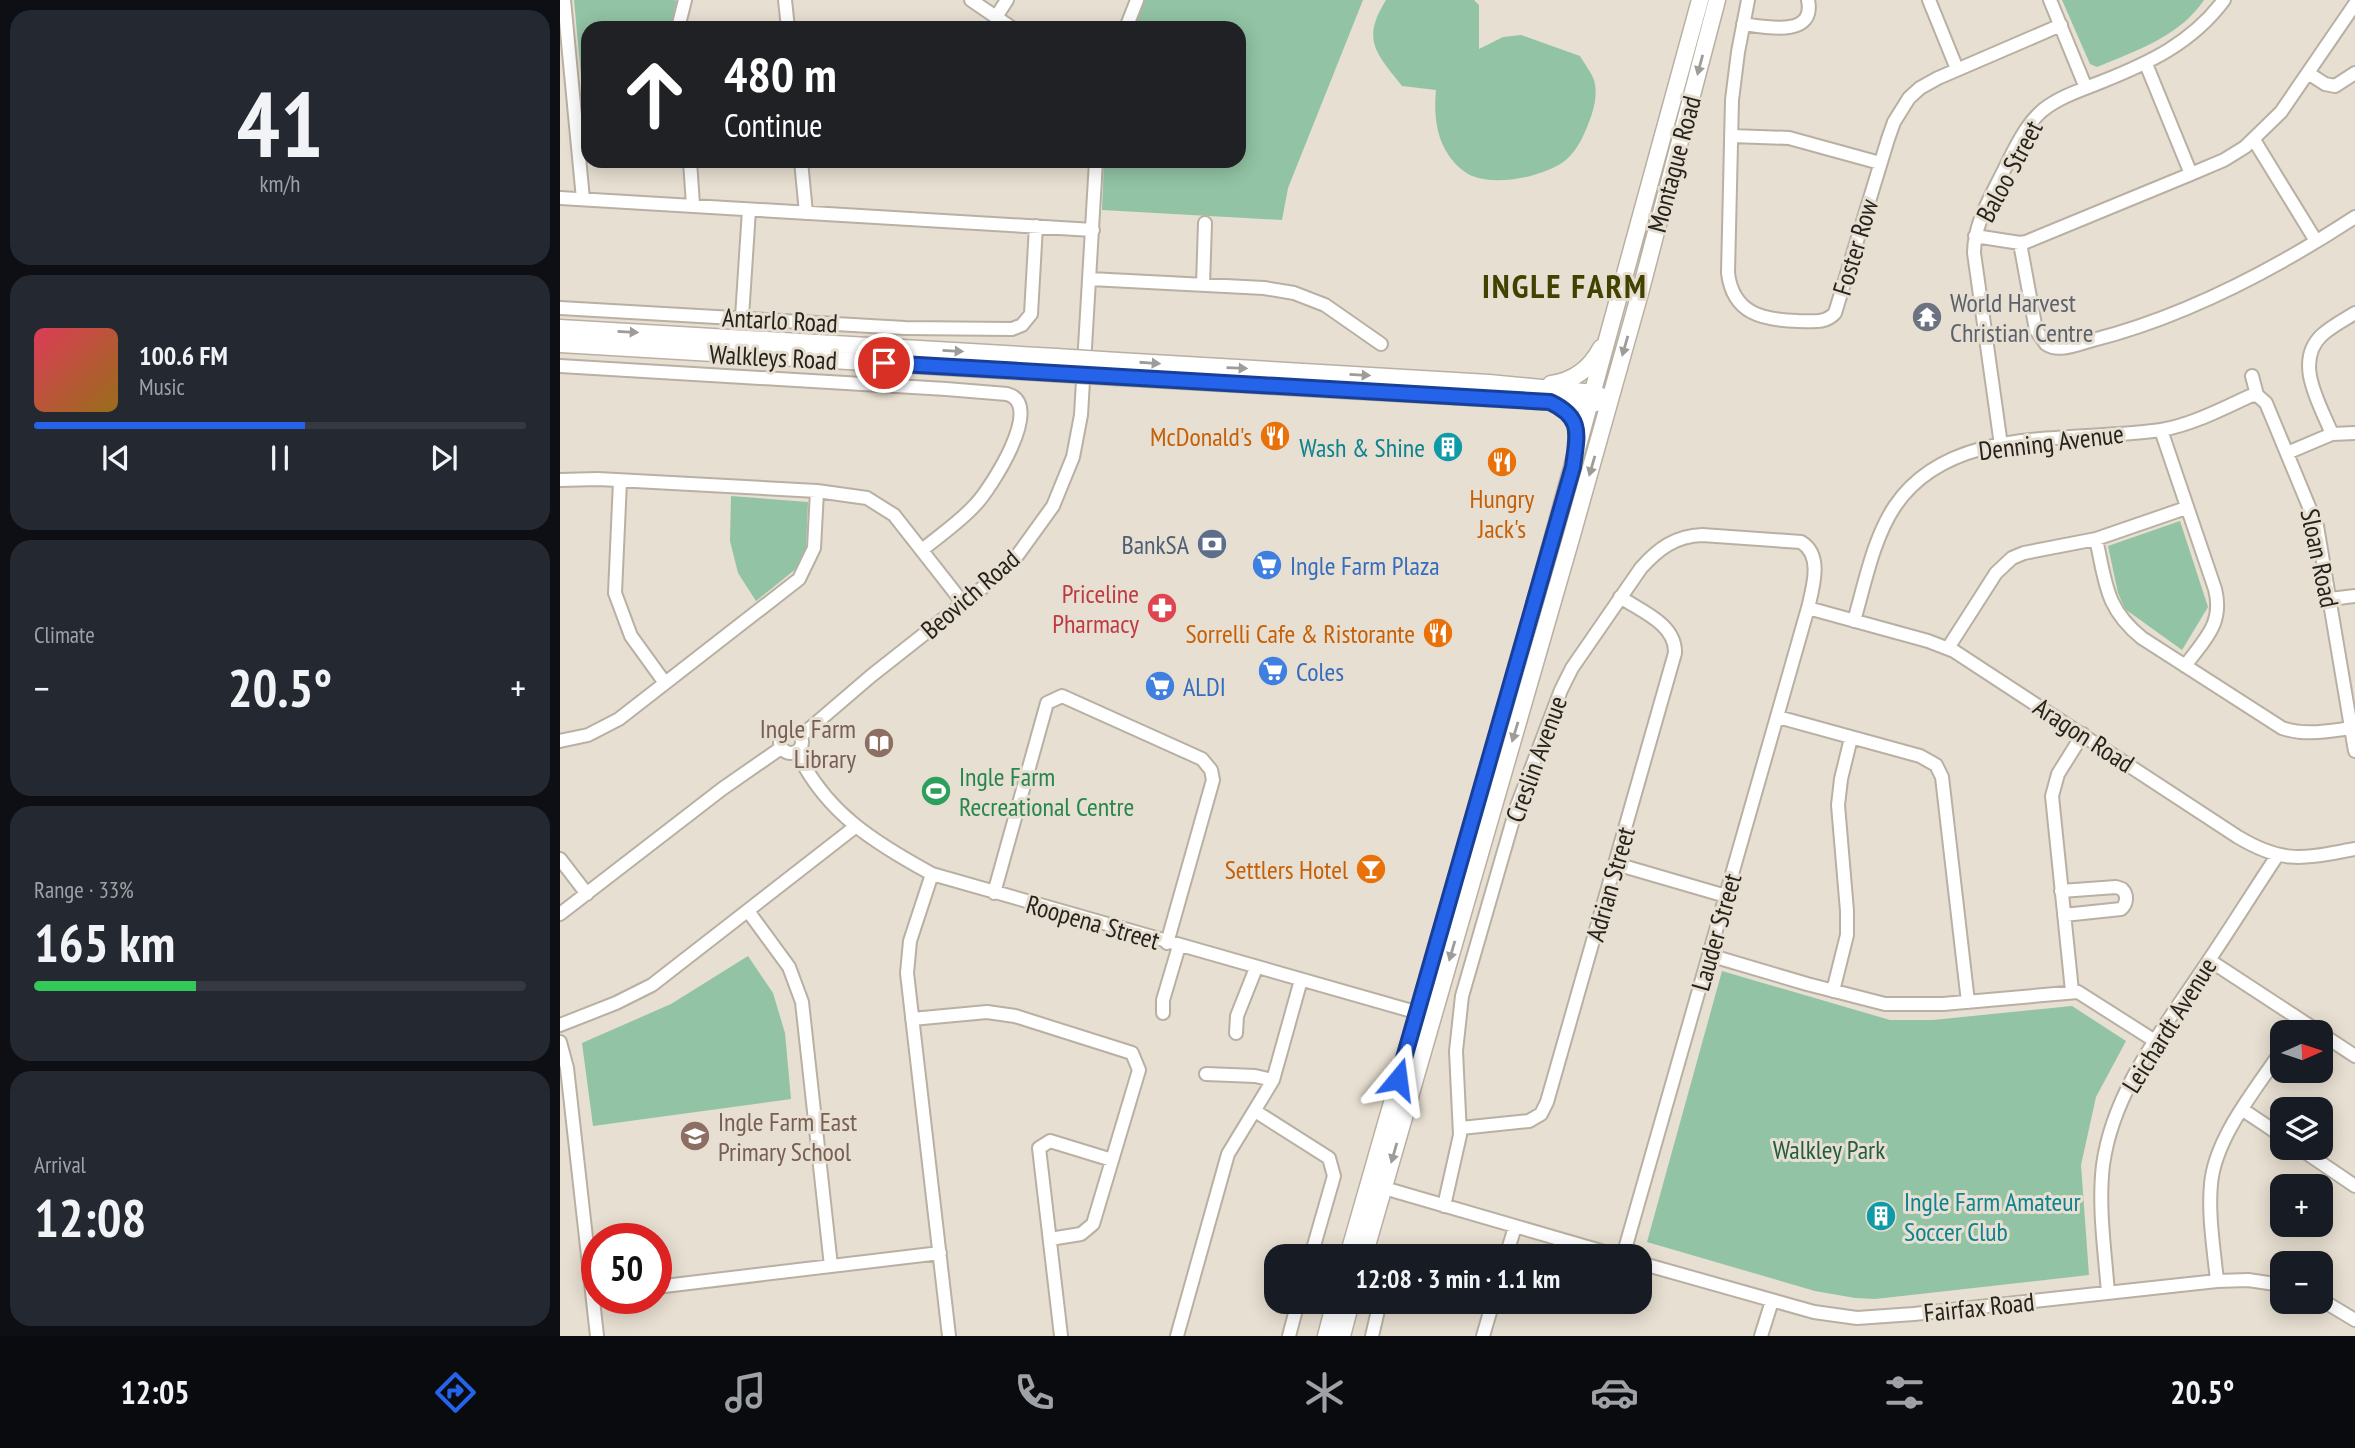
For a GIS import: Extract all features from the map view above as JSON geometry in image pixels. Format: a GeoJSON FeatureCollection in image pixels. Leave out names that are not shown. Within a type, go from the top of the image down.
{"type":"FeatureCollection","features":[{"type":"Feature","properties":{"kind":"main road","name":"Montague Road"},"geometry":{"type":"LineString","coordinates":[[1366,1244],[1377,1186],[1700,0]]}},
{"type":"Feature","properties":{"kind":"main road","name":"Montague Road"},"geometry":{"type":"LineString","coordinates":[[1425,1015],[1610,400],[1717,0]]}},
{"type":"Feature","properties":{"kind":"main road"},"geometry":{"type":"LineString","coordinates":[[1524,386],[1561,382],[1580,374],[1594,361],[1612,327]]}},
{"type":"Feature","properties":{"kind":"main road","name":"Walkleys Road"},"geometry":{"type":"LineString","coordinates":[[560,328],[1550,402],[1592,398]]}},
{"type":"Feature","properties":{"kind":"main road","name":"Walkleys Road"},"geometry":{"type":"LineString","coordinates":[[560,344],[1054,365]]}},
{"type":"Feature","properties":{"kind":"main road","name":"Walkleys Road"},"geometry":{"type":"LineString","coordinates":[[1118,369],[1524,386],[1610,400]]}},
{"type":"Feature","properties":{"kind":"main road"},"geometry":{"type":"LineString","coordinates":[[1550,402],[1567,411],[1576,425],[1573,467]]}},
{"type":"Feature","properties":{"kind":"main road","name":"Montague Road"},"geometry":{"type":"LineString","coordinates":[[1353,1244],[1377,1186]]}},
{"type":"Feature","properties":{"kind":"main road"},"geometry":{"type":"LineString","coordinates":[[1326,1336],[1332,1314]]}},
{"type":"Feature","properties":{"kind":"main road"},"geometry":{"type":"LineString","coordinates":[[1342,1336],[1348,1314]]}},
{"type":"Feature","properties":{"kind":"street"},"geometry":{"type":"LineString","coordinates":[[564,0],[583,199]]}},
{"type":"Feature","properties":{"kind":"street"},"geometry":{"type":"LineString","coordinates":[[680,21],[685,0]]}},
{"type":"Feature","properties":{"kind":"street"},"geometry":{"type":"LineString","coordinates":[[785,0],[787,21]]}},
{"type":"Feature","properties":{"kind":"street"},"geometry":{"type":"LineString","coordinates":[[971,0],[1002,21]]}},
{"type":"Feature","properties":{"kind":"street"},"geometry":{"type":"LineString","coordinates":[[996,17],[1007,0]]}},
{"type":"Feature","properties":{"kind":"street"},"geometry":{"type":"LineString","coordinates":[[1129,21],[1137,0]]}},
{"type":"Feature","properties":{"kind":"street","name":"Foster Row"},"geometry":{"type":"LineString","coordinates":[[1748,0],[1733,79],[1727,238],[1729,283],[1737,299],[1748,310],[1773,320],[1819,321],[1833,316],[1894,122],[1909,98],[1926,84],[1957,69],[2061,26]]}},
{"type":"Feature","properties":{"kind":"street"},"geometry":{"type":"LineString","coordinates":[[1743,24],[1798,26],[1809,13],[1808,0]]}},
{"type":"Feature","properties":{"kind":"street"},"geometry":{"type":"LineString","coordinates":[[1929,0],[1957,69]]}},
{"type":"Feature","properties":{"kind":"street"},"geometry":{"type":"LineString","coordinates":[[2050,0],[2087,88]]}},
{"type":"Feature","properties":{"kind":"street","name":"Baloo Street"},"geometry":{"type":"LineString","coordinates":[[2001,445],[1976,279],[1975,236],[1990,198],[2028,127],[2047,108],[2146,64],[2188,38],[2224,0]]}},
{"type":"Feature","properties":{"kind":"street"},"geometry":{"type":"LineString","coordinates":[[1975,236],[2020,243],[2224,160],[2254,140],[2281,112],[2355,4]]}},
{"type":"Feature","properties":{"kind":"street"},"geometry":{"type":"LineString","coordinates":[[2146,64],[2191,174]]}},
{"type":"Feature","properties":{"kind":"street"},"geometry":{"type":"LineString","coordinates":[[2308,73],[2325,84],[2335,86],[2355,73]]}},
{"type":"Feature","properties":{"kind":"street"},"geometry":{"type":"LineString","coordinates":[[1731,136],[1789,138],[1880,163]]}},
{"type":"Feature","properties":{"kind":"street"},"geometry":{"type":"LineString","coordinates":[[2254,140],[2316,241]]}},
{"type":"Feature","properties":{"kind":"street"},"geometry":{"type":"LineString","coordinates":[[690,168],[693,205]]}},
{"type":"Feature","properties":{"kind":"street"},"geometry":{"type":"LineString","coordinates":[[802,168],[806,213]]}},
{"type":"Feature","properties":{"kind":"street","name":"Beovich Road"},"geometry":{"type":"LineString","coordinates":[[801,736],[1014,560],[1043,523],[1064,482],[1073,457],[1081,415],[1096,168]]}},
{"type":"Feature","properties":{"kind":"street"},"geometry":{"type":"LineString","coordinates":[[560,198],[1093,229]]}},
{"type":"Feature","properties":{"kind":"street"},"geometry":{"type":"LineString","coordinates":[[742,317],[749,209]]}},
{"type":"Feature","properties":{"kind":"street"},"geometry":{"type":"LineString","coordinates":[[2020,243],[2036,330],[2042,340],[2054,348],[2112,335],[2210,298],[2246,281],[2355,216]]}},
{"type":"Feature","properties":{"kind":"street"},"geometry":{"type":"LineString","coordinates":[[1203,285],[1205,223]]}},
{"type":"Feature","properties":{"kind":"street","name":"Antarlo Road"},"geometry":{"type":"LineString","coordinates":[[560,308],[933,329],[1017,328],[1025,323],[1031,314],[1036,226]]}},
{"type":"Feature","properties":{"kind":"street"},"geometry":{"type":"LineString","coordinates":[[1090,279],[1264,288],[1299,294],[1325,305],[1381,344]]}},
{"type":"Feature","properties":{"kind":"street"},"geometry":{"type":"LineString","coordinates":[[2332,434],[2311,383],[2310,358],[2315,344],[2323,334],[2355,313]]}},
{"type":"Feature","properties":{"kind":"street"},"geometry":{"type":"LineString","coordinates":[[560,366],[946,389],[1007,394],[1015,398],[1020,405],[1020,418],[1000,471],[976,504],[922,550]]}},
{"type":"Feature","properties":{"kind":"street","name":"Sloan Road"},"geometry":{"type":"LineString","coordinates":[[2252,376],[2257,395],[2266,403],[2317,526],[2355,751]]}},
{"type":"Feature","properties":{"kind":"street","name":"Denning Avenue"},"geometry":{"type":"LineString","coordinates":[[1854,621],[1886,522],[1905,493],[1922,476],[1944,461],[1970,451],[2001,445],[2161,430],[2257,395]]}},
{"type":"Feature","properties":{"kind":"street"},"geometry":{"type":"LineString","coordinates":[[2161,430],[2215,589],[2218,613],[2211,630],[2185,666]]}},
{"type":"Feature","properties":{"kind":"street"},"geometry":{"type":"LineString","coordinates":[[2287,453],[2332,434],[2355,432]]}},
{"type":"Feature","properties":{"kind":"street"},"geometry":{"type":"LineString","coordinates":[[560,480],[858,495],[881,505],[894,515],[963,603]]}},
{"type":"Feature","properties":{"kind":"street"},"geometry":{"type":"LineString","coordinates":[[620,481],[615,593],[631,636],[665,683]]}},
{"type":"Feature","properties":{"kind":"street"},"geometry":{"type":"LineString","coordinates":[[560,741],[588,735],[619,719],[799,579],[814,548],[817,491]]}},
{"type":"Feature","properties":{"kind":"street"},"geometry":{"type":"LineString","coordinates":[[1948,648],[1989,584],[2008,561],[2024,553],[2096,539],[2186,508]]}},
{"type":"Feature","properties":{"kind":"street","name":"Creslin Avenue"},"geometry":{"type":"LineString","coordinates":[[1444,1206],[1461,1128],[1456,1051],[1462,996],[1517,806],[1561,690],[1584,648],[1641,568],[1662,547],[1687,537],[1710,535],[1788,540],[1805,544],[1812,552],[1814,562],[1808,608]]}},
{"type":"Feature","properties":{"kind":"street"},"geometry":{"type":"LineString","coordinates":[[2096,539],[2111,602],[2119,617],[2142,638],[2282,728],[2299,733],[2351,729]]}},
{"type":"Feature","properties":{"kind":"street"},"geometry":{"type":"LineString","coordinates":[[2330,599],[2355,596]]}},
{"type":"Feature","properties":{"kind":"street","name":"Adrian Street"},"geometry":{"type":"LineString","coordinates":[[1461,1128],[1529,1121],[1537,1118],[1545,1109],[1675,648],[1673,637],[1665,627],[1620,597]]}},
{"type":"Feature","properties":{"kind":"street","name":"Aragon Road"},"geometry":{"type":"LineString","coordinates":[[1808,608],[1948,648],[2257,849],[2277,856],[2304,857],[2355,849]]}},
{"type":"Feature","properties":{"kind":"street","name":"Lauder Street"},"geometry":{"type":"LineString","coordinates":[[1625,1244],[1808,608]]}},
{"type":"Feature","properties":{"kind":"street"},"geometry":{"type":"LineString","coordinates":[[994,894],[1047,703],[1062,696],[1202,759],[1211,770],[1213,780],[1173,944],[1163,1013]]}},
{"type":"Feature","properties":{"kind":"street"},"geometry":{"type":"LineString","coordinates":[[1778,717],[1927,758],[1939,770],[1942,777],[1968,1002]]}},
{"type":"Feature","properties":{"kind":"street"},"geometry":{"type":"LineString","coordinates":[[787,731],[795,731],[801,736],[802,745],[797,752],[788,753],[781,748],[780,738],[787,731]]}},
{"type":"Feature","properties":{"kind":"street"},"geometry":{"type":"LineString","coordinates":[[2072,991],[2052,791],[2058,774],[2083,734]]}},
{"type":"Feature","properties":{"kind":"street"},"geometry":{"type":"LineString","coordinates":[[1833,991],[1847,928],[1838,805],[1851,738]]}},
{"type":"Feature","properties":{"kind":"street"},"geometry":{"type":"LineString","coordinates":[[560,914],[732,782],[781,748]]}},
{"type":"Feature","properties":{"kind":"street","name":"Roopena Street"},"geometry":{"type":"LineString","coordinates":[[797,752],[822,790],[855,827],[881,847],[932,874],[994,894],[1425,1015]]}},
{"type":"Feature","properties":{"kind":"street"},"geometry":{"type":"LineString","coordinates":[[560,1025],[617,1003],[652,985],[855,827]]}},
{"type":"Feature","properties":{"kind":"street","name":"Leichardt Avenue"},"geometry":{"type":"LineString","coordinates":[[2108,1293],[2102,1200],[2103,1168],[2125,1091],[2277,856]]}},
{"type":"Feature","properties":{"kind":"street"},"geometry":{"type":"LineString","coordinates":[[560,859],[587,894]]}},
{"type":"Feature","properties":{"kind":"street"},"geometry":{"type":"LineString","coordinates":[[1616,864],[1726,896]]}},
{"type":"Feature","properties":{"kind":"street"},"geometry":{"type":"LineString","coordinates":[[932,874],[910,941],[907,973],[949,1336]]}},
{"type":"Feature","properties":{"kind":"street"},"geometry":{"type":"LineString","coordinates":[[2061,891],[2116,887],[2122,889],[2126,895],[2126,903],[2120,909],[2064,915]]}},
{"type":"Feature","properties":{"kind":"street"},"geometry":{"type":"LineString","coordinates":[[748,911],[789,967],[802,1002],[831,1266]]}},
{"type":"Feature","properties":{"kind":"street"},"geometry":{"type":"LineString","coordinates":[[1709,955],[1871,1002],[1892,1005],[1968,1002],[2072,991],[2083,994],[2155,1041]]}},
{"type":"Feature","properties":{"kind":"street"},"geometry":{"type":"LineString","coordinates":[[2209,960],[2299,1020]]}},
{"type":"Feature","properties":{"kind":"street"},"geometry":{"type":"LineString","coordinates":[[1236,1033],[1237,1016],[1256,968]]}},
{"type":"Feature","properties":{"kind":"street"},"geometry":{"type":"LineString","coordinates":[[1177,1336],[1228,1154],[1273,1080],[1301,981]]}},
{"type":"Feature","properties":{"kind":"street"},"geometry":{"type":"LineString","coordinates":[[912,1019],[987,1012],[1014,1016],[1132,1053],[1139,1070],[1093,1224],[1081,1234],[1050,1240]]}},
{"type":"Feature","properties":{"kind":"street"},"geometry":{"type":"LineString","coordinates":[[560,1042],[567,1068],[586,1223]]}},
{"type":"Feature","properties":{"kind":"street"},"geometry":{"type":"LineString","coordinates":[[2333,1042],[2355,1056]]}},
{"type":"Feature","properties":{"kind":"street"},"geometry":{"type":"LineString","coordinates":[[2217,1282],[2211,1205],[2212,1175],[2222,1144],[2270,1068]]}},
{"type":"Feature","properties":{"kind":"street"},"geometry":{"type":"LineString","coordinates":[[1206,1074],[1255,1076],[1273,1080]]}},
{"type":"Feature","properties":{"kind":"street"},"geometry":{"type":"LineString","coordinates":[[2243,1110],[2270,1128]]}},
{"type":"Feature","properties":{"kind":"street"},"geometry":{"type":"LineString","coordinates":[[1255,1111],[1328,1158],[1334,1175],[1314,1244]]}},
{"type":"Feature","properties":{"kind":"street"},"geometry":{"type":"LineString","coordinates":[[1061,1336],[1039,1148],[1050,1141],[1112,1160]]}},
{"type":"Feature","properties":{"kind":"street"},"geometry":{"type":"LineString","coordinates":[[2317,1160],[2355,1186]]}},
{"type":"Feature","properties":{"kind":"street"},"geometry":{"type":"LineString","coordinates":[[1377,1186],[1577,1244]]}},
{"type":"Feature","properties":{"kind":"street"},"geometry":{"type":"LineString","coordinates":[[1509,1244],[1514,1227]]}},
{"type":"Feature","properties":{"kind":"street"},"geometry":{"type":"LineString","coordinates":[[672,1285],[940,1253]]}},
{"type":"Feature","properties":{"kind":"street","name":"Fairfax Road"},"geometry":{"type":"LineString","coordinates":[[1652,1266],[1827,1315],[1868,1318],[2217,1282],[2248,1280],[2270,1283]]}},
{"type":"Feature","properties":{"kind":"street"},"geometry":{"type":"LineString","coordinates":[[1761,1336],[1772,1301]]}},
{"type":"Feature","properties":{"kind":"street"},"geometry":{"type":"LineString","coordinates":[[2333,1307],[2355,1320]]}},
{"type":"Feature","properties":{"kind":"street"},"geometry":{"type":"LineString","coordinates":[[595,1314],[597,1336]]}},
{"type":"Feature","properties":{"kind":"street"},"geometry":{"type":"LineString","coordinates":[[1289,1336],[1295,1314]]}},
{"type":"Feature","properties":{"kind":"street"},"geometry":{"type":"LineString","coordinates":[[1372,1336],[1377,1314]]}},
{"type":"Feature","properties":{"kind":"street"},"geometry":{"type":"LineString","coordinates":[[1484,1336],[1490,1314]]}},
{"type":"Feature","properties":{"kind":"green space"},"geometry":{"type":"Polygon","coordinates":[[[574,0],[678,1],[674,21],[581,21],[581,76],[574,0]]]}},
{"type":"Feature","properties":{"kind":"green space"},"geometry":{"type":"Polygon","coordinates":[[[1143,0],[1363,0],[1288,188],[1282,220],[1102,210],[1104,168],[1246,168],[1246,21],[1136,21],[1143,0]]]}},
{"type":"Feature","properties":{"kind":"green space"},"geometry":{"type":"Polygon","coordinates":[[[1386,0],[1474,0],[1479,5],[1479,49],[1503,37],[1521,35],[1580,56],[1594,80],[1595,96],[1587,127],[1571,155],[1546,171],[1517,179],[1488,180],[1465,172],[1449,155],[1439,135],[1435,113],[1436,90],[1402,86],[1379,55],[1373,36],[1374,26],[1386,0]]]}},
{"type":"Feature","properties":{"kind":"green space"},"geometry":{"type":"Polygon","coordinates":[[[2062,0],[2204,0],[2194,13],[2170,33],[2097,67],[2090,64],[2062,0]]]}},
{"type":"Feature","properties":{"kind":"green space"},"geometry":{"type":"Polygon","coordinates":[[[731,496],[808,502],[806,549],[797,568],[756,601],[738,573],[730,541],[731,496]]]}},
{"type":"Feature","properties":{"kind":"green space"},"geometry":{"type":"Polygon","coordinates":[[[2180,521],[2208,607],[2182,650],[2125,609],[2118,593],[2108,546],[2180,521]]]}},
{"type":"Feature","properties":{"kind":"green space"},"geometry":{"type":"Polygon","coordinates":[[[748,956],[773,993],[785,1033],[791,1099],[593,1126],[582,1043],[671,1004],[748,956]]]}},
{"type":"Feature","properties":{"kind":"green space","name":"Walkley Park"},"geometry":{"type":"Polygon","coordinates":[[[1722,971],[1890,1020],[1933,1020],[2072,1006],[2126,1041],[2096,1097],[2081,1165],[2089,1275],[1875,1299],[1855,1298],[1815,1291],[1647,1242],[1722,971]]]}},
{"type":"Feature","properties":{"kind":"place","name":"World Harvest Christian Centre"},"geometry":{"type":"Point","coordinates":[1927,317]}},
{"type":"Feature","properties":{"kind":"place","name":"McDonald's"},"geometry":{"type":"Point","coordinates":[1275,436]}},
{"type":"Feature","properties":{"kind":"place","name":"Wash & Shine"},"geometry":{"type":"Point","coordinates":[1448,447]}},
{"type":"Feature","properties":{"kind":"place","name":"Hungry Jack's"},"geometry":{"type":"Point","coordinates":[1502,462]}},
{"type":"Feature","properties":{"kind":"place","name":"BankSA"},"geometry":{"type":"Point","coordinates":[1212,544]}},
{"type":"Feature","properties":{"kind":"place","name":"Ingle Farm Plaza"},"geometry":{"type":"Point","coordinates":[1267,565]}},
{"type":"Feature","properties":{"kind":"place","name":"Priceline Pharmacy"},"geometry":{"type":"Point","coordinates":[1162,608]}},
{"type":"Feature","properties":{"kind":"place","name":"Sorrelli Cafe & Ristorante"},"geometry":{"type":"Point","coordinates":[1438,633]}},
{"type":"Feature","properties":{"kind":"place","name":"Coles"},"geometry":{"type":"Point","coordinates":[1273,671]}},
{"type":"Feature","properties":{"kind":"place","name":"ALDI"},"geometry":{"type":"Point","coordinates":[1160,686]}},
{"type":"Feature","properties":{"kind":"place","name":"Ingle Farm Library"},"geometry":{"type":"Point","coordinates":[879,743]}},
{"type":"Feature","properties":{"kind":"place","name":"Ingle Farm Recreational Centre"},"geometry":{"type":"Point","coordinates":[936,791]}},
{"type":"Feature","properties":{"kind":"place","name":"Settlers Hotel"},"geometry":{"type":"Point","coordinates":[1371,869]}},
{"type":"Feature","properties":{"kind":"place","name":"Ingle Farm East Primary School"},"geometry":{"type":"Point","coordinates":[695,1136]}},
{"type":"Feature","properties":{"kind":"place","name":"Ingle Farm Amateur Soccer Club"},"geometry":{"type":"Point","coordinates":[1881,1216]}},
{"type":"Feature","properties":{"kind":"district","name":"INGLE FARM"},"geometry":{"type":"Point","coordinates":[1565,285]}},
{"type":"Feature","properties":{"kind":"route"},"geometry":{"type":"LineString","coordinates":[[884,363],[1550,402],[1562,407],[1574,420],[1577,431],[1573,467],[1398,1079]]}}]}
